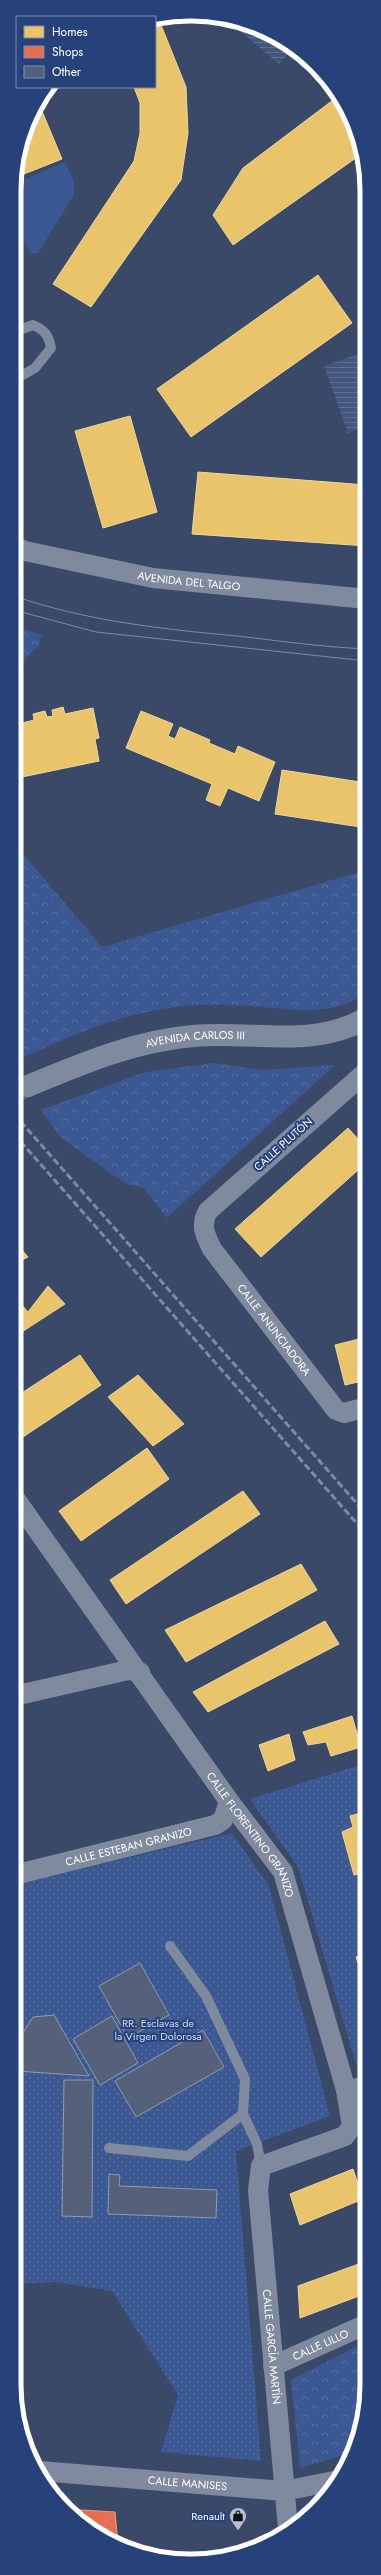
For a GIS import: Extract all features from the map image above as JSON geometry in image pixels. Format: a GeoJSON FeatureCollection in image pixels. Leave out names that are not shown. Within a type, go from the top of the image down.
{"type":"FeatureCollection","features":[{"type":"Feature","properties":{"kind":"street","name":"AVENIDA DEL TALGO"},"geometry":{"type":"LineString","coordinates":[[21,549],[153,578],[360,598]]}},
{"type":"Feature","properties":{"kind":"street","name":"AVENIDA CARLOS III"},"geometry":{"type":"LineString","coordinates":[[28,1086],[93,1060],[144,1043],[220,1034],[303,1038],[320,1036],[360,1021]]}},
{"type":"Feature","properties":{"kind":"street","name":"CALLE PLUTÓN"},"geometry":{"type":"LineString","coordinates":[[202,1220],[208,1210],[360,1077]]}},
{"type":"Feature","properties":{"kind":"street","name":"CALLE ANUNCIADORA"},"geometry":{"type":"LineString","coordinates":[[202,1220],[204,1232],[212,1249],[336,1410],[344,1413],[360,1409]]}},
{"type":"Feature","properties":{"kind":"street","name":"CALLE FLORENTINO GRANIZO"},"geometry":{"type":"LineString","coordinates":[[21,1507],[140,1672],[229,1801],[283,1872],[346,2090],[352,2126],[345,2136],[261,2166]]}},
{"type":"Feature","properties":{"kind":"street"},"geometry":{"type":"LineString","coordinates":[[21,1694],[128,1670],[140,1672]]}},
{"type":"Feature","properties":{"kind":"street","name":"CALLE ESTEBAN GRANIZO"},"geometry":{"type":"LineString","coordinates":[[21,1874],[215,1825],[222,1820],[227,1812],[229,1801]]}},
{"type":"Feature","properties":{"kind":"street"},"geometry":{"type":"LineString","coordinates":[[346,2090],[360,2087]]}},
{"type":"Feature","properties":{"kind":"street","name":"CALLE GARCÍA MARTÍN"},"geometry":{"type":"LineString","coordinates":[[261,2166],[258,2190],[287,2523]]}},
{"type":"Feature","properties":{"kind":"street","name":"CALLE LILLO"},"geometry":{"type":"LineString","coordinates":[[273,2366],[360,2327]]}},
{"type":"Feature","properties":{"kind":"street","name":"CALLE MANISES"},"geometry":{"type":"LineString","coordinates":[[45,2471],[284,2491],[329,2482]]}},
{"type":"Feature","properties":{"kind":"lane"},"geometry":{"type":"LineString","coordinates":[[21,329],[33,325],[42,329],[50,338],[51,348],[35,368],[21,376]]}},
{"type":"Feature","properties":{"kind":"lane"},"geometry":{"type":"LineString","coordinates":[[170,1946],[206,1996],[245,2079],[243,2114],[254,2133],[261,2166]]}},
{"type":"Feature","properties":{"kind":"lane"},"geometry":{"type":"LineString","coordinates":[[109,2148],[188,2156],[243,2114]]}},
{"type":"Feature","properties":{"kind":"green space"},"geometry":{"type":"Polygon","coordinates":[[[65,162],[74,181],[74,195],[38,253],[30,253],[21,233],[21,181],[65,162]]]}},
{"type":"Feature","properties":{"kind":"green space"},"geometry":{"type":"Polygon","coordinates":[[[21,628],[42,635],[38,646],[21,664],[21,628]]]}},
{"type":"Feature","properties":{"kind":"green space"},"geometry":{"type":"Polygon","coordinates":[[[21,851],[102,947],[360,872],[360,996],[353,1000],[339,1006],[310,1010],[208,1005],[162,1009],[141,1013],[100,1025],[22,1058],[21,851]]]}},
{"type":"Feature","properties":{"kind":"green space"},"geometry":{"type":"Polygon","coordinates":[[[213,1063],[264,1070],[335,1065],[167,1218],[144,1188],[126,1184],[60,1137],[41,1110],[145,1072],[213,1063]]]}},
{"type":"Feature","properties":{"kind":"green space"},"geometry":{"type":"Polygon","coordinates":[[[360,1765],[360,2078],[298,1867],[250,1799],[360,1765]]]}},
{"type":"Feature","properties":{"kind":"green space","name":"RR. Esclavas de la Virgen Dolorosa"},"geometry":{"type":"Polygon","coordinates":[[[232,1833],[269,1886],[330,2116],[236,2151],[261,2461],[161,2452],[178,2395],[112,2291],[56,2282],[21,2284],[21,1883],[232,1833]]]}},
{"type":"Feature","properties":{"kind":"green space"},"geometry":{"type":"Polygon","coordinates":[[[360,2345],[359,2407],[351,2439],[345,2455],[300,2468],[291,2380],[360,2345]]]}},
{"type":"Feature","properties":{"kind":"shaded area"},"geometry":{"type":"Polygon","coordinates":[[[236,28],[265,38],[289,53],[279,64],[236,28]]]}},
{"type":"Feature","properties":{"kind":"shaded area"},"geometry":{"type":"Polygon","coordinates":[[[360,353],[360,429],[348,433],[324,366],[360,353]]]}},
{"type":"Feature","properties":{"kind":"building: Homes"},"geometry":{"type":"Polygon","coordinates":[[[160,23],[186,87],[188,133],[181,180],[91,307],[53,284],[134,161],[140,133],[140,103],[134,88],[156,88],[156,24],[160,23]]]}},
{"type":"Feature","properties":{"kind":"building: Homes"},"geometry":{"type":"Polygon","coordinates":[[[333,100],[343,116],[357,157],[233,245],[213,215],[243,168],[333,100]]]}},
{"type":"Feature","properties":{"kind":"building: Homes"},"geometry":{"type":"Polygon","coordinates":[[[42,110],[62,159],[21,175],[24,157],[30,136],[42,110]]]}},
{"type":"Feature","properties":{"kind":"building: Homes"},"geometry":{"type":"Polygon","coordinates":[[[318,275],[352,323],[191,437],[157,389],[318,275]]]}},
{"type":"Feature","properties":{"kind":"building: Homes"},"geometry":{"type":"Polygon","coordinates":[[[130,416],[157,512],[103,528],[75,431],[130,416]]]}},
{"type":"Feature","properties":{"kind":"building: Homes"},"geometry":{"type":"Polygon","coordinates":[[[198,472],[360,484],[360,546],[192,534],[198,472]]]}},
{"type":"Feature","properties":{"kind":"building: Homes"},"geometry":{"type":"Polygon","coordinates":[[[63,707],[65,714],[93,708],[99,738],[95,739],[99,761],[22,777],[21,723],[34,720],[33,714],[45,711],[47,717],[53,716],[52,710],[63,707]]]}},
{"type":"Feature","properties":{"kind":"building: Homes"},"geometry":{"type":"Polygon","coordinates":[[[141,711],[173,724],[168,736],[175,739],[180,727],[210,740],[209,743],[235,754],[238,746],[275,762],[259,801],[228,788],[220,806],[206,800],[212,784],[126,748],[141,711]]]}},
{"type":"Feature","properties":{"kind":"building: Homes"},"geometry":{"type":"Polygon","coordinates":[[[282,770],[360,782],[360,827],[275,814],[282,770]]]}},
{"type":"Feature","properties":{"kind":"building: Homes"},"geometry":{"type":"Polygon","coordinates":[[[348,1128],[360,1141],[360,1168],[261,1257],[235,1229],[348,1128]]]}},
{"type":"Feature","properties":{"kind":"building: Homes"},"geometry":{"type":"Polygon","coordinates":[[[21,1249],[28,1257],[21,1260],[21,1249]]]}},
{"type":"Feature","properties":{"kind":"building: Homes"},"geometry":{"type":"Polygon","coordinates":[[[48,1286],[65,1304],[21,1332],[21,1304],[28,1312],[48,1286]]]}},
{"type":"Feature","properties":{"kind":"building: Homes"},"geometry":{"type":"Polygon","coordinates":[[[360,1339],[360,1382],[345,1385],[335,1345],[360,1339]]]}},
{"type":"Feature","properties":{"kind":"building: Homes"},"geometry":{"type":"Polygon","coordinates":[[[80,1355],[101,1385],[21,1438],[21,1393],[80,1355]]]}},
{"type":"Feature","properties":{"kind":"building: Homes"},"geometry":{"type":"Polygon","coordinates":[[[138,1375],[184,1424],[153,1446],[108,1397],[138,1375]]]}},
{"type":"Feature","properties":{"kind":"building: Homes"},"geometry":{"type":"Polygon","coordinates":[[[147,1448],[169,1479],[81,1541],[59,1511],[147,1448]]]}},
{"type":"Feature","properties":{"kind":"building: Homes"},"geometry":{"type":"Polygon","coordinates":[[[243,1491],[260,1514],[126,1604],[110,1580],[243,1491]]]}},
{"type":"Feature","properties":{"kind":"building: Homes"},"geometry":{"type":"Polygon","coordinates":[[[301,1564],[317,1590],[186,1662],[165,1630],[301,1564]]]}},
{"type":"Feature","properties":{"kind":"building: Homes"},"geometry":{"type":"Polygon","coordinates":[[[325,1621],[339,1644],[208,1712],[193,1692],[325,1621]]]}},
{"type":"Feature","properties":{"kind":"building: Homes"},"geometry":{"type":"Polygon","coordinates":[[[352,1716],[360,1747],[331,1756],[326,1742],[308,1745],[303,1732],[352,1716]]]}},
{"type":"Feature","properties":{"kind":"building: Homes"},"geometry":{"type":"Polygon","coordinates":[[[289,1734],[295,1760],[268,1771],[259,1745],[289,1734]]]}},
{"type":"Feature","properties":{"kind":"building: Homes"},"geometry":{"type":"Polygon","coordinates":[[[360,1813],[360,1874],[354,1875],[342,1832],[353,1827],[350,1816],[360,1813]]]}},
{"type":"Feature","properties":{"kind":"building: Homes"},"geometry":{"type":"Polygon","coordinates":[[[360,1956],[360,1969],[356,1957],[360,1956]]]}},
{"type":"Feature","properties":{"kind":"building: Homes"},"geometry":{"type":"Polygon","coordinates":[[[353,2169],[360,2190],[360,2200],[300,2225],[290,2194],[353,2169]]]}},
{"type":"Feature","properties":{"kind":"building: Homes"},"geometry":{"type":"Polygon","coordinates":[[[360,2264],[360,2296],[300,2318],[298,2286],[360,2264]]]}},
{"type":"Feature","properties":{"kind":"building: Shops"},"geometry":{"type":"Polygon","coordinates":[[[77,2510],[115,2512],[117,2538],[87,2519],[77,2510]]]}},
{"type":"Feature","properties":{"kind":"building: Other"},"geometry":{"type":"Polygon","coordinates":[[[140,1963],[169,2015],[128,2038],[99,1986],[140,1963]]]}},
{"type":"Feature","properties":{"kind":"building: Other"},"geometry":{"type":"Polygon","coordinates":[[[54,2015],[89,2076],[21,2071],[21,2036],[33,2017],[54,2015]]]}},
{"type":"Feature","properties":{"kind":"building: Other"},"geometry":{"type":"Polygon","coordinates":[[[112,2016],[138,2063],[100,2085],[73,2039],[112,2016]]]}},
{"type":"Feature","properties":{"kind":"building: Other"},"geometry":{"type":"Polygon","coordinates":[[[203,2030],[224,2067],[136,2117],[115,2081],[203,2030]]]}},
{"type":"Feature","properties":{"kind":"building: Other"},"geometry":{"type":"Polygon","coordinates":[[[64,2080],[93,2080],[92,2217],[62,2216],[64,2080]]]}},
{"type":"Feature","properties":{"kind":"building: Other"},"geometry":{"type":"Polygon","coordinates":[[[109,2174],[120,2175],[119,2186],[217,2190],[216,2218],[108,2214],[109,2174]]]}},
{"type":"Feature","properties":{"kind":"tunnel"},"geometry":{"type":"LineString","coordinates":[[21,1089],[28,1086]]}},
{"type":"Feature","properties":{"kind":"tram line"},"geometry":{"type":"LineString","coordinates":[[21,598],[69,612],[124,623],[302,644],[360,649]]}},
{"type":"Feature","properties":{"kind":"tram line"},"geometry":{"type":"LineString","coordinates":[[21,612],[96,632],[360,660]]}},
{"type":"Feature","properties":{"kind":"railway"},"geometry":{"type":"LineString","coordinates":[[21,1122],[360,1507]]}},
{"type":"Feature","properties":{"kind":"railway"},"geometry":{"type":"LineString","coordinates":[[21,1142],[360,1527]]}},
{"type":"Feature","properties":{"kind":"place","name":"Renault"},"geometry":{"type":"Point","coordinates":[238,2531]}}]}
